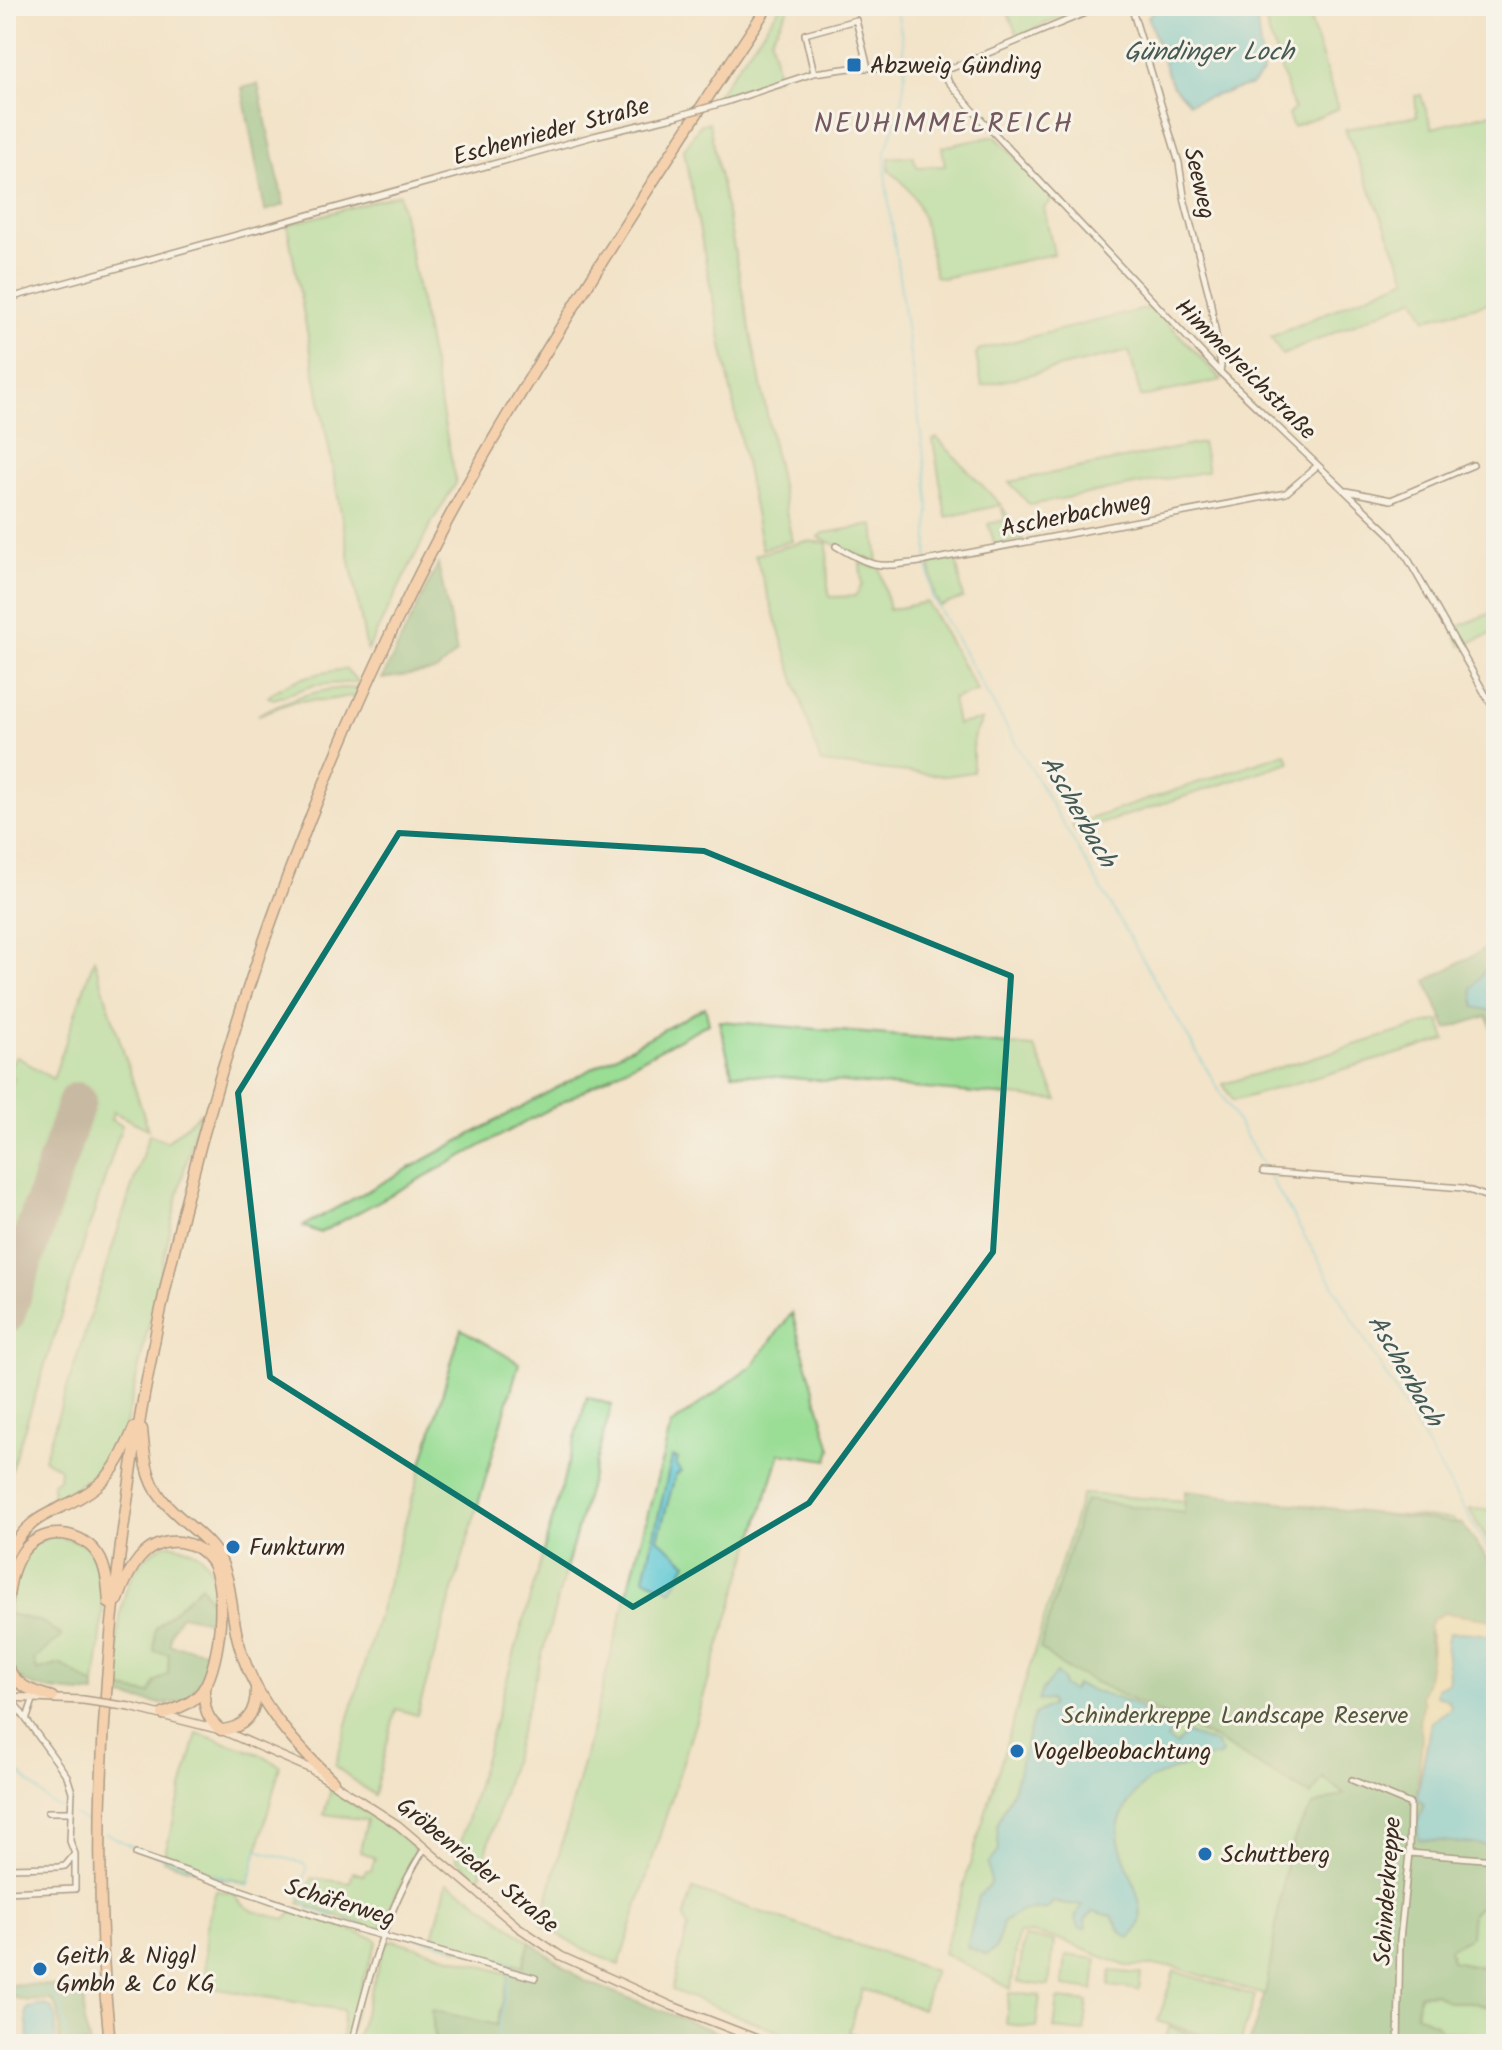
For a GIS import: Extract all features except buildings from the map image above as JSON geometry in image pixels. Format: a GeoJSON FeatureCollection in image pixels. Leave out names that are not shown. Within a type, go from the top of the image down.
{"type":"FeatureCollection","features":[{"type":"Feature","properties":{"kind":"highway"},"geometry":{"type":"LineString","coordinates":[[110,2044],[100,1917],[99,1851],[100,1783],[111,1625],[141,1411],[189,1186],[242,1002],[293,861],[371,676],[414,585],[521,391],[683,132],[768,6]]}},
{"type":"Feature","properties":{"kind":"highway"},"geometry":{"type":"LineString","coordinates":[[6,1558],[31,1523],[98,1485],[113,1470],[141,1411]]}},
{"type":"Feature","properties":{"kind":"highway"},"geometry":{"type":"LineString","coordinates":[[141,1411],[148,1472],[162,1499],[205,1540],[220,1559],[239,1646],[256,1688],[293,1741],[333,1781]]}},
{"type":"Feature","properties":{"kind":"highway"},"geometry":{"type":"LineString","coordinates":[[6,1610],[13,1570],[22,1552],[38,1538],[62,1533],[84,1541],[99,1557],[105,1573],[111,1625]]}},
{"type":"Feature","properties":{"kind":"highway"},"geometry":{"type":"LineString","coordinates":[[111,1625],[123,1586],[144,1553],[168,1542],[185,1543],[200,1550],[212,1562],[220,1586],[215,1655],[204,1689],[208,1719],[221,1730],[239,1727],[251,1716],[256,1705],[256,1688]]}},
{"type":"Feature","properties":{"kind":"highway"},"geometry":{"type":"LineString","coordinates":[[6,1664],[20,1685],[52,1697]]}},
{"type":"Feature","properties":{"kind":"highway"},"geometry":{"type":"LineString","coordinates":[[163,1714],[185,1705],[204,1689]]}},
{"type":"Feature","properties":{"kind":"street","name":"Eschenrieder Straße"},"geometry":{"type":"LineString","coordinates":[[6,299],[594,136],[677,116],[814,73],[868,68],[945,69],[1102,6]]}},
{"type":"Feature","properties":{"kind":"street","name":"Seeweg"},"geometry":{"type":"LineString","coordinates":[[1131,6],[1179,163],[1185,202],[1210,299],[1220,372]]}},
{"type":"Feature","properties":{"kind":"street"},"geometry":{"type":"LineString","coordinates":[[814,73],[805,34],[856,20],[868,68]]}},
{"type":"Feature","properties":{"kind":"street","name":"Himmelreichstraße"},"geometry":{"type":"LineString","coordinates":[[945,69],[948,81],[978,116],[1220,372],[1346,491],[1401,548],[1496,713]]}},
{"type":"Feature","properties":{"kind":"street"},"geometry":{"type":"LineString","coordinates":[[1346,491],[1391,500],[1473,465]]}},
{"type":"Feature","properties":{"kind":"street","name":"Ascherbachweg"},"geometry":{"type":"LineString","coordinates":[[836,546],[865,563],[879,567],[928,561],[1286,493],[1317,466]]}},
{"type":"Feature","properties":{"kind":"street"},"geometry":{"type":"LineString","coordinates":[[1263,1172],[1463,1188],[1496,1200]]}},
{"type":"Feature","properties":{"kind":"street"},"geometry":{"type":"LineString","coordinates":[[6,1892],[75,1889],[75,1854],[70,1841],[72,1792],[67,1776],[7,1694]]}},
{"type":"Feature","properties":{"kind":"street","name":"Gröbenrieder Straße"},"geometry":{"type":"LineString","coordinates":[[7,1694],[83,1700],[163,1714],[221,1730],[282,1755],[333,1781],[374,1807],[518,1927],[561,1956],[672,2006],[770,2044]]}},
{"type":"Feature","properties":{"kind":"street"},"geometry":{"type":"LineString","coordinates":[[27,1719],[34,1696]]}},
{"type":"Feature","properties":{"kind":"street","name":"Schinderkreppe"},"geometry":{"type":"LineString","coordinates":[[1352,1780],[1410,1804],[1409,1853],[1400,1939],[1398,2044]]}},
{"type":"Feature","properties":{"kind":"street"},"geometry":{"type":"LineString","coordinates":[[48,1812],[70,1812]]}},
{"type":"Feature","properties":{"kind":"street"},"geometry":{"type":"LineString","coordinates":[[352,2044],[363,1996],[384,1934],[425,1847]]}},
{"type":"Feature","properties":{"kind":"street"},"geometry":{"type":"LineString","coordinates":[[1409,1853],[1496,1860]]}},
{"type":"Feature","properties":{"kind":"street"},"geometry":{"type":"LineString","coordinates":[[6,1868],[65,1866],[75,1854]]}},
{"type":"Feature","properties":{"kind":"street","name":"Schäferweg"},"geometry":{"type":"LineString","coordinates":[[136,1854],[339,1924],[535,1978]]}},
{"type":"Feature","properties":{"kind":"highlighted area"},"geometry":{"type":"Polygon","coordinates":[[[399,833],[704,851],[1011,976],[993,1252],[809,1503],[633,1607],[270,1377],[238,1093],[399,833]]]}},
{"type":"Feature","properties":{"kind":"green space"},"geometry":{"type":"Polygon","coordinates":[[[781,6],[790,6],[771,38],[778,77],[714,99],[781,6]]]}},
{"type":"Feature","properties":{"kind":"green space"},"geometry":{"type":"Polygon","coordinates":[[[1005,6],[1091,6],[1018,37],[1005,6]]]}},
{"type":"Feature","properties":{"kind":"green space"},"geometry":{"type":"Polygon","coordinates":[[[1267,6],[1306,6],[1338,109],[1293,127],[1288,115],[1294,109],[1266,24],[1267,6]]]}},
{"type":"Feature","properties":{"kind":"green space"},"geometry":{"type":"Polygon","coordinates":[[[258,84],[284,205],[265,211],[242,88],[258,84]]]}},
{"type":"Feature","properties":{"kind":"green space"},"geometry":{"type":"Polygon","coordinates":[[[1421,95],[1432,128],[1496,112],[1496,301],[1426,319],[1415,298],[1282,355],[1271,337],[1407,278],[1345,129],[1417,116],[1415,96],[1421,95]]]}},
{"type":"Feature","properties":{"kind":"green space"},"geometry":{"type":"Polygon","coordinates":[[[709,122],[792,541],[762,549],[684,150],[700,125],[709,122]]]}},
{"type":"Feature","properties":{"kind":"green space"},"geometry":{"type":"Polygon","coordinates":[[[995,136],[1054,198],[1044,208],[1054,254],[943,278],[935,276],[917,204],[901,181],[889,171],[889,158],[913,156],[917,167],[945,166],[942,147],[995,136]]]}},
{"type":"Feature","properties":{"kind":"green space"},"geometry":{"type":"Polygon","coordinates":[[[399,194],[456,483],[432,522],[367,651],[287,225],[399,194]]]}},
{"type":"Feature","properties":{"kind":"green space"},"geometry":{"type":"Polygon","coordinates":[[[1153,307],[1222,380],[1141,397],[1129,351],[982,386],[976,355],[978,350],[1153,307]]]}},
{"type":"Feature","properties":{"kind":"green space"},"geometry":{"type":"Polygon","coordinates":[[[937,438],[1001,505],[946,517],[933,440],[937,438]]]}},
{"type":"Feature","properties":{"kind":"green space"},"geometry":{"type":"Polygon","coordinates":[[[1202,443],[1208,471],[1030,505],[1009,482],[1202,443]]]}},
{"type":"Feature","properties":{"kind":"green space"},"geometry":{"type":"Polygon","coordinates":[[[1001,505],[1023,540],[995,545],[988,524],[1005,520],[1001,505]]]}},
{"type":"Feature","properties":{"kind":"green space"},"geometry":{"type":"Polygon","coordinates":[[[874,525],[878,564],[818,537],[824,533],[874,525]]]}},
{"type":"Feature","properties":{"kind":"green space"},"geometry":{"type":"Polygon","coordinates":[[[806,541],[827,543],[830,597],[855,596],[862,585],[860,563],[880,568],[889,610],[927,602],[977,691],[952,699],[957,724],[982,720],[973,738],[973,772],[946,776],[821,763],[755,555],[806,541]]]}},
{"type":"Feature","properties":{"kind":"green space"},"geometry":{"type":"Polygon","coordinates":[[[956,558],[963,598],[940,606],[934,595],[930,563],[956,558]]]}},
{"type":"Feature","properties":{"kind":"green space"},"geometry":{"type":"Polygon","coordinates":[[[438,564],[457,653],[436,671],[382,679],[438,564]]]}},
{"type":"Feature","properties":{"kind":"green space"},"geometry":{"type":"Polygon","coordinates":[[[1496,611],[1496,632],[1461,646],[1452,629],[1496,611]]]}},
{"type":"Feature","properties":{"kind":"green space"},"geometry":{"type":"Polygon","coordinates":[[[346,669],[358,682],[314,685],[274,699],[268,697],[294,681],[346,669]]]}},
{"type":"Feature","properties":{"kind":"green space"},"geometry":{"type":"Polygon","coordinates":[[[343,688],[358,689],[354,700],[351,696],[295,701],[258,715],[299,697],[343,688]]]}},
{"type":"Feature","properties":{"kind":"green space"},"geometry":{"type":"Polygon","coordinates":[[[1285,753],[1290,762],[1076,832],[1072,825],[1285,753]]]}},
{"type":"Feature","properties":{"kind":"green space"},"geometry":{"type":"Polygon","coordinates":[[[1496,943],[1496,957],[1491,960],[1475,1007],[1496,1012],[1496,1037],[1487,1016],[1447,1029],[1426,981],[1496,943]]]}},
{"type":"Feature","properties":{"kind":"green space"},"geometry":{"type":"Polygon","coordinates":[[[94,959],[148,1129],[113,1112],[111,1120],[122,1125],[6,1486],[6,1098],[14,1078],[6,1071],[16,1056],[53,1079],[94,959]]]}},
{"type":"Feature","properties":{"kind":"green space"},"geometry":{"type":"Polygon","coordinates":[[[705,1007],[709,1023],[320,1233],[303,1226],[705,1007]]]}},
{"type":"Feature","properties":{"kind":"green space"},"geometry":{"type":"Polygon","coordinates":[[[1439,1020],[1446,1040],[1233,1101],[1223,1084],[1439,1020]]]}},
{"type":"Feature","properties":{"kind":"green space"},"geometry":{"type":"Polygon","coordinates":[[[719,1021],[1034,1047],[1058,1100],[732,1073],[719,1021]]]}},
{"type":"Feature","properties":{"kind":"green space"},"geometry":{"type":"Polygon","coordinates":[[[199,1114],[121,1446],[107,1467],[103,1466],[71,1490],[52,1498],[53,1483],[59,1479],[60,1469],[44,1459],[149,1134],[167,1142],[199,1114]]]}},
{"type":"Feature","properties":{"kind":"green space"},"geometry":{"type":"Polygon","coordinates":[[[792,1313],[831,1449],[828,1460],[780,1453],[619,1965],[541,1924],[671,1425],[752,1366],[792,1313]]]}},
{"type":"Feature","properties":{"kind":"green space"},"geometry":{"type":"Polygon","coordinates":[[[461,1329],[519,1363],[417,1715],[396,1709],[374,1795],[335,1766],[461,1329]]]}},
{"type":"Feature","properties":{"kind":"green space"},"geometry":{"type":"Polygon","coordinates":[[[587,1397],[612,1405],[479,1879],[456,1859],[587,1397]]]}},
{"type":"Feature","properties":{"kind":"green space"},"geometry":{"type":"Polygon","coordinates":[[[1185,1491],[1462,1524],[1496,1570],[1496,1618],[1444,1613],[1428,1633],[1430,1665],[1421,1696],[1424,1703],[1419,1721],[1422,1736],[1417,1797],[1424,1805],[1422,1812],[1492,1847],[1496,1846],[1496,1892],[1472,1913],[1470,1937],[1449,1949],[1452,1961],[1496,1970],[1496,2009],[1470,2002],[1449,2002],[1436,1993],[1419,1994],[1416,2014],[1437,2024],[1442,2032],[1481,2035],[1483,2044],[1249,2044],[1266,1990],[1286,1863],[1298,1829],[1314,1805],[1344,1794],[1323,1778],[1311,1796],[1218,1741],[1063,1667],[1040,1649],[1086,1500],[1184,1513],[1185,1491]]]}},
{"type":"Feature","properties":{"kind":"green space","name":"Schinderkreppe Landscape Reserve"},"geometry":{"type":"Polygon","coordinates":[[[1082,1494],[1452,1519],[1496,1574],[1496,1854],[1271,1997],[1172,1966],[1126,1966],[1058,1939],[1031,1933],[1018,1934],[1011,1989],[943,1953],[1082,1494]]]}},
{"type":"Feature","properties":{"kind":"green space"},"geometry":{"type":"Polygon","coordinates":[[[1469,1509],[1496,1510],[1496,1554],[1469,1509]]]}},
{"type":"Feature","properties":{"kind":"green space"},"geometry":{"type":"Polygon","coordinates":[[[53,1536],[84,1545],[94,1556],[100,1572],[103,1611],[95,1686],[60,1664],[37,1671],[34,1659],[61,1636],[42,1622],[9,1614],[20,1560],[32,1545],[53,1536]]]}},
{"type":"Feature","properties":{"kind":"green space"},"geometry":{"type":"Polygon","coordinates":[[[169,1544],[195,1552],[209,1566],[216,1611],[202,1586],[155,1629],[169,1654],[168,1674],[155,1682],[150,1694],[115,1688],[119,1625],[128,1584],[151,1553],[169,1544]]]}},
{"type":"Feature","properties":{"kind":"green space"},"geometry":{"type":"Polygon","coordinates":[[[201,1585],[216,1611],[214,1636],[207,1633],[209,1621],[181,1615],[172,1629],[170,1640],[170,1645],[212,1652],[196,1688],[187,1698],[166,1704],[114,1696],[115,1688],[150,1694],[155,1682],[168,1674],[169,1654],[154,1651],[155,1629],[201,1585]]]}},
{"type":"Feature","properties":{"kind":"green space"},"geometry":{"type":"Polygon","coordinates":[[[9,1614],[42,1622],[62,1636],[34,1659],[37,1671],[60,1664],[95,1686],[95,1694],[35,1686],[15,1674],[7,1652],[9,1614]]]}},
{"type":"Feature","properties":{"kind":"green space"},"geometry":{"type":"Polygon","coordinates":[[[197,1733],[259,1754],[280,1766],[249,1884],[163,1860],[197,1733]]]}},
{"type":"Feature","properties":{"kind":"green space"},"geometry":{"type":"Polygon","coordinates":[[[331,1789],[415,1848],[415,1855],[380,1930],[299,1903],[308,1891],[312,1878],[350,1883],[353,1872],[363,1875],[366,1870],[371,1870],[375,1858],[360,1851],[367,1820],[324,1814],[331,1789]]]}},
{"type":"Feature","properties":{"kind":"green space"},"geometry":{"type":"Polygon","coordinates":[[[447,1883],[472,1897],[530,1942],[522,1967],[432,1941],[447,1883]]]}},
{"type":"Feature","properties":{"kind":"green space"},"geometry":{"type":"Polygon","coordinates":[[[693,1889],[934,1971],[922,2009],[862,1989],[849,2032],[861,2037],[858,2044],[810,2044],[672,1990],[688,1928],[684,1918],[693,1889]]]}},
{"type":"Feature","properties":{"kind":"green space"},"geometry":{"type":"Polygon","coordinates":[[[216,1890],[235,1894],[243,1904],[264,1914],[286,1919],[293,1911],[374,1938],[377,1942],[361,1986],[347,2044],[342,2044],[343,2010],[206,1987],[205,1930],[216,1890]]]}},
{"type":"Feature","properties":{"kind":"green space"},"geometry":{"type":"Polygon","coordinates":[[[1496,1892],[1496,1970],[1452,1961],[1448,1949],[1469,1937],[1472,1913],[1496,1892]]]}},
{"type":"Feature","properties":{"kind":"green space"},"geometry":{"type":"Polygon","coordinates":[[[1024,1937],[1054,1941],[1049,1986],[1018,1982],[1024,1937]]]}},
{"type":"Feature","properties":{"kind":"green space"},"geometry":{"type":"Polygon","coordinates":[[[393,1940],[509,1974],[497,2026],[432,2010],[435,2044],[355,2044],[385,1943],[393,1940]]]}},
{"type":"Feature","properties":{"kind":"green space"},"geometry":{"type":"Polygon","coordinates":[[[530,1942],[585,1981],[747,2044],[435,2044],[432,2010],[497,2025],[512,1964],[523,1966],[530,1942]]]}},
{"type":"Feature","properties":{"kind":"green space"},"geometry":{"type":"Polygon","coordinates":[[[1066,1955],[1097,1959],[1093,1990],[1063,1986],[1066,1955]]]}},
{"type":"Feature","properties":{"kind":"green space"},"geometry":{"type":"Polygon","coordinates":[[[1111,1971],[1141,1974],[1139,1990],[1109,1986],[1111,1971]]]}},
{"type":"Feature","properties":{"kind":"green space"},"geometry":{"type":"Polygon","coordinates":[[[1174,1971],[1255,1996],[1240,2044],[1230,2044],[1158,2021],[1174,1971]]]}},
{"type":"Feature","properties":{"kind":"green space"},"geometry":{"type":"Polygon","coordinates":[[[6,1985],[75,1987],[84,1992],[84,2022],[90,2044],[59,2044],[59,2015],[51,2000],[6,1999],[6,1985]]]}},
{"type":"Feature","properties":{"kind":"green space"},"geometry":{"type":"Polygon","coordinates":[[[1009,1993],[1040,1996],[1036,2028],[1006,2024],[1009,1993]]]}},
{"type":"Feature","properties":{"kind":"green space"},"geometry":{"type":"Polygon","coordinates":[[[1436,1993],[1450,2002],[1470,2002],[1496,2009],[1496,2044],[1483,2044],[1481,2035],[1442,2032],[1416,2015],[1418,1994],[1436,1993]]]}},
{"type":"Feature","properties":{"kind":"green space"},"geometry":{"type":"Polygon","coordinates":[[[1058,1999],[1088,2002],[1084,2032],[1054,2029],[1058,1999]]]}},
{"type":"Feature","properties":{"kind":"green space"},"geometry":{"type":"Polygon","coordinates":[[[1169,2027],[1219,2044],[1164,2044],[1169,2027]]]}},
{"type":"Feature","properties":{"kind":"sand"},"geometry":{"type":"Polygon","coordinates":[[[1444,1613],[1496,1618],[1496,1639],[1482,1634],[1451,1632],[1450,1677],[1446,1698],[1451,1704],[1450,1709],[1431,1722],[1417,1797],[1422,1736],[1419,1721],[1424,1703],[1421,1696],[1432,1649],[1429,1627],[1433,1619],[1444,1613]]]}},
{"type":"Feature","properties":{"kind":"water","name":"Gündinger Loch"},"geometry":{"type":"Polygon","coordinates":[[[1160,6],[1244,6],[1256,14],[1263,72],[1252,85],[1189,103],[1171,84],[1148,16],[1160,6]]]}},
{"type":"Feature","properties":{"kind":"water"},"geometry":{"type":"Polygon","coordinates":[[[1496,957],[1496,1012],[1475,1007],[1472,989],[1496,957]]]}},
{"type":"Feature","properties":{"kind":"water"},"geometry":{"type":"Polygon","coordinates":[[[672,1457],[678,1459],[676,1465],[681,1471],[675,1476],[658,1539],[687,1563],[672,1591],[644,1578],[672,1457]]]}},
{"type":"Feature","properties":{"kind":"water"},"geometry":{"type":"Polygon","coordinates":[[[1461,1632],[1496,1639],[1496,1846],[1419,1839],[1418,1833],[1418,1821],[1424,1805],[1417,1797],[1431,1722],[1450,1709],[1451,1705],[1448,1700],[1436,1695],[1437,1688],[1448,1683],[1446,1649],[1449,1633],[1461,1632]]]}},
{"type":"Feature","properties":{"kind":"water"},"geometry":{"type":"Polygon","coordinates":[[[1056,1673],[1063,1680],[1063,1686],[1072,1691],[1076,1685],[1131,1703],[1175,1727],[1167,1739],[1176,1745],[1186,1733],[1216,1744],[1222,1753],[1149,1780],[1124,1811],[1118,1833],[1140,1902],[1141,1916],[1138,1928],[1129,1938],[1121,1932],[1112,1916],[1093,1911],[1085,1920],[1086,1928],[1080,1929],[1075,1917],[1082,1906],[1053,1902],[1047,1909],[1021,1911],[1003,1923],[996,1948],[987,1955],[967,1947],[979,1896],[990,1884],[988,1864],[999,1850],[997,1825],[1014,1787],[1034,1715],[1052,1705],[1050,1700],[1038,1701],[1041,1692],[1056,1673]]]}},
{"type":"Feature","properties":{"kind":"water"},"geometry":{"type":"Polygon","coordinates":[[[51,2007],[56,2016],[55,2044],[29,2044],[26,2012],[28,2008],[51,2007]]]}},
{"type":"Feature","properties":{"kind":"waterway","name":"Ascherbach"},"geometry":{"type":"LineString","coordinates":[[896,6],[905,76],[901,109],[885,152],[886,183],[923,449],[929,508],[927,558],[932,596],[1496,1559]]}},
{"type":"Feature","properties":{"kind":"waterway"},"geometry":{"type":"LineString","coordinates":[[6,1759],[49,1802],[60,1808]]}},
{"type":"Feature","properties":{"kind":"waterway"},"geometry":{"type":"LineString","coordinates":[[74,1815],[94,1826]]}},
{"type":"Feature","properties":{"kind":"waterway"},"geometry":{"type":"LineString","coordinates":[[106,1833],[135,1848],[204,1871]]}},
{"type":"Feature","properties":{"kind":"waterway"},"geometry":{"type":"LineString","coordinates":[[213,1874],[249,1886],[257,1850],[305,1864],[307,1869],[299,1894],[301,1899]]}},
{"type":"Feature","properties":{"kind":"waterway"},"geometry":{"type":"LineString","coordinates":[[305,1900],[308,1908],[335,1917]]}},
{"type":"Feature","properties":{"kind":"waterway"},"geometry":{"type":"LineString","coordinates":[[344,1920],[382,1929]]}},
{"type":"Feature","properties":{"kind":"waterway"},"geometry":{"type":"LineString","coordinates":[[391,1931],[454,1947]]}},
{"type":"Feature","properties":{"kind":"waterway"},"geometry":{"type":"LineString","coordinates":[[463,1950],[512,1963],[511,1969]]}},
{"type":"Feature","properties":{"kind":"waterway"},"geometry":{"type":"LineString","coordinates":[[499,2044],[498,2033],[510,1973]]}},
{"type":"Feature","properties":{"kind":"waterway"},"geometry":{"type":"LineString","coordinates":[[6,1991],[49,1991],[61,2005],[68,2044]]}},
{"type":"Feature","properties":{"kind":"runway"},"geometry":{"type":"LineString","coordinates":[[6,1315],[77,1101]]}},
{"type":"Feature","properties":{"kind":"place","name":"Abzweig Günding"},"geometry":{"type":"Point","coordinates":[854,65]}},
{"type":"Feature","properties":{"kind":"place","name":"Funkturm"},"geometry":{"type":"Point","coordinates":[233,1547]}},
{"type":"Feature","properties":{"kind":"place","name":"Vogelbeobachtung"},"geometry":{"type":"Point","coordinates":[1017,1751]}},
{"type":"Feature","properties":{"kind":"place","name":"Schuttberg"},"geometry":{"type":"Point","coordinates":[1205,1854]}},
{"type":"Feature","properties":{"kind":"place","name":"Geith & Niggl Gmbh & Co KG"},"geometry":{"type":"Point","coordinates":[40,1969]}},
{"type":"Feature","properties":{"kind":"district","name":"NEUHIMMELREICH"},"geometry":{"type":"Point","coordinates":[944,122]}}]}
